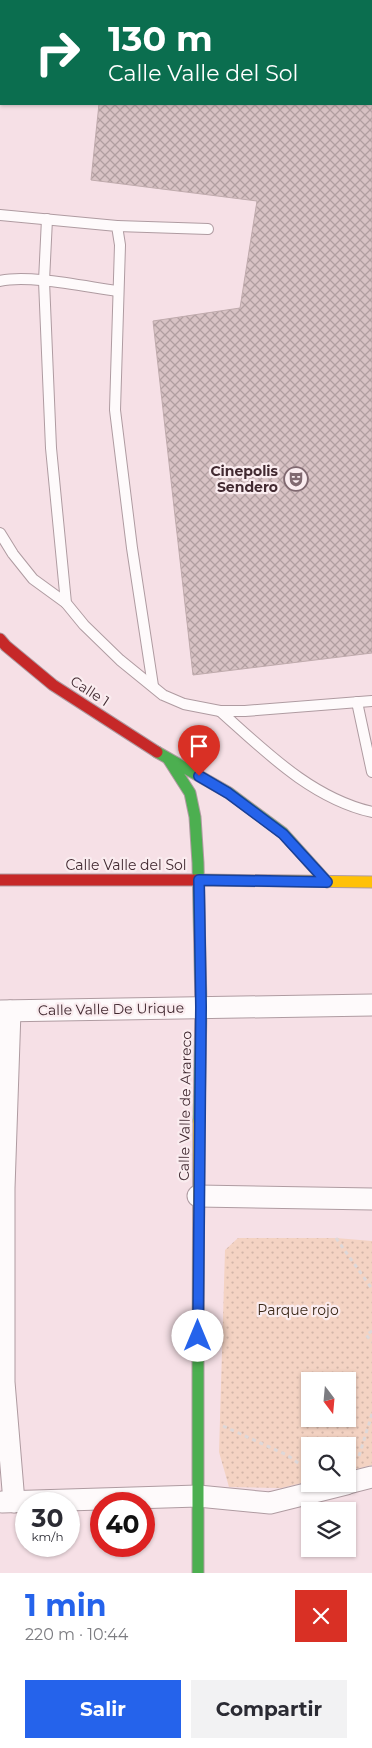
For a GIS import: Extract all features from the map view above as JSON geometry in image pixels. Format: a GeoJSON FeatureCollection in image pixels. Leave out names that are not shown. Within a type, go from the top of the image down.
{"type":"FeatureCollection","features":[{"type":"Feature","properties":{"kind":"street","name":"Calle 1"},"geometry":{"type":"LineString","coordinates":[[0,639],[53,685],[169,760],[228,793],[283,834],[327,882]]}},
{"type":"Feature","properties":{"kind":"street","name":"Calle 1"},"geometry":{"type":"LineString","coordinates":[[169,760],[190,794],[195,817],[199,880]]}},
{"type":"Feature","properties":{"kind":"street","name":"Calle Valle del Sol"},"geometry":{"type":"LineString","coordinates":[[0,880],[372,882]]}},
{"type":"Feature","properties":{"kind":"street","name":"Calle Valle de Arareco"},"geometry":{"type":"LineString","coordinates":[[198,1573],[198,1196],[201,1007],[199,880]]}},
{"type":"Feature","properties":{"kind":"street","name":"Calle Valle De Urique"},"geometry":{"type":"LineString","coordinates":[[5,1011],[372,1005]]}},
{"type":"Feature","properties":{"kind":"street"},"geometry":{"type":"LineString","coordinates":[[5,1011],[2,1188],[2,1382],[7,1502],[198,1496],[270,1503],[315,1492]]}},
{"type":"Feature","properties":{"kind":"street"},"geometry":{"type":"LineString","coordinates":[[198,1196],[372,1199]]}},
{"type":"Feature","properties":{"kind":"lane"},"geometry":{"type":"LineString","coordinates":[[0,215],[117,226],[208,229]]}},
{"type":"Feature","properties":{"kind":"lane"},"geometry":{"type":"LineString","coordinates":[[47,219],[44,281],[51,448],[66,603]]}},
{"type":"Feature","properties":{"kind":"lane"},"geometry":{"type":"LineString","coordinates":[[117,226],[120,245],[114,410],[153,686]]}},
{"type":"Feature","properties":{"kind":"lane"},"geometry":{"type":"LineString","coordinates":[[0,281],[44,281],[117,291]]}},
{"type":"Feature","properties":{"kind":"lane"},"geometry":{"type":"LineString","coordinates":[[0,533],[13,554],[33,579],[66,603],[84,625],[120,660],[163,695],[184,704],[220,711],[245,711],[372,701]]}},
{"type":"Feature","properties":{"kind":"lane"},"geometry":{"type":"LineString","coordinates":[[357,702],[372,772]]}},
{"type":"Feature","properties":{"kind":"lane"},"geometry":{"type":"LineString","coordinates":[[220,711],[272,757],[324,794],[355,808],[372,812]]}},
{"type":"Feature","properties":{"kind":"path"},"geometry":{"type":"LineString","coordinates":[[336,1238],[372,1289]]}},
{"type":"Feature","properties":{"kind":"path"},"geometry":{"type":"LineString","coordinates":[[372,1330],[366,1335],[372,1342]]}},
{"type":"Feature","properties":{"kind":"path"},"geometry":{"type":"LineString","coordinates":[[364,1470],[372,1414]]}},
{"type":"Feature","properties":{"kind":"path"},"geometry":{"type":"LineString","coordinates":[[220,1425],[288,1456],[301,1465]]}},
{"type":"Feature","properties":{"kind":"green space","name":"Parque rojo"},"geometry":{"type":"Polygon","coordinates":[[[238,1238],[336,1238],[372,1241],[372,1465],[356,1469],[356,1437],[301,1437],[301,1483],[281,1488],[229,1487],[219,1452],[225,1250],[238,1238]]]}},
{"type":"Feature","properties":{"kind":"building"},"geometry":{"type":"Polygon","coordinates":[[[99,105],[372,105],[372,653],[193,675],[153,321],[240,308],[257,201],[91,180],[99,105]]]}},
{"type":"Feature","properties":{"kind":"traffic: fast"},"geometry":{"type":"LineString","coordinates":[[157,752],[229,793],[283,833],[327,882]]}},
{"type":"Feature","properties":{"kind":"traffic: fast"},"geometry":{"type":"LineString","coordinates":[[169,760],[190,793],[195,817],[198,863],[201,1007],[199,1121]]}},
{"type":"Feature","properties":{"kind":"traffic: fast"},"geometry":{"type":"LineString","coordinates":[[198,1351],[198,1573]]}},
{"type":"Feature","properties":{"kind":"traffic: slow"},"geometry":{"type":"LineString","coordinates":[[201,880],[372,882]]}},
{"type":"Feature","properties":{"kind":"traffic: slow"},"geometry":{"type":"LineString","coordinates":[[198,1351],[199,1121]]}},
{"type":"Feature","properties":{"kind":"traffic: jam"},"geometry":{"type":"LineString","coordinates":[[0,639],[53,685],[157,752]]}},
{"type":"Feature","properties":{"kind":"traffic: jam"},"geometry":{"type":"LineString","coordinates":[[0,880],[201,880]]}},
{"type":"Feature","properties":{"kind":"place","name":"Cinepolis Sendero"},"geometry":{"type":"Point","coordinates":[296,479]}},
{"type":"Feature","properties":{"kind":"route"},"geometry":{"type":"LineString","coordinates":[[198,1336],[201,1007],[199,880],[327,882],[283,834],[228,793],[199,776]]}}]}
